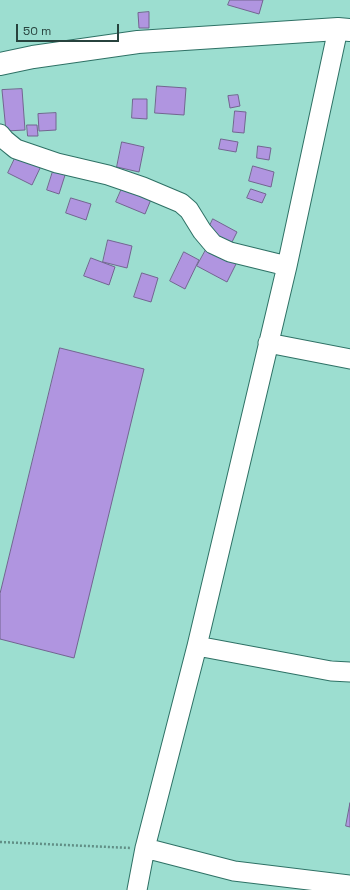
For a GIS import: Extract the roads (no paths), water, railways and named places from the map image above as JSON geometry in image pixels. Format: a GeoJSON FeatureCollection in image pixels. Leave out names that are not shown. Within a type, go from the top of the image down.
{"type":"FeatureCollection","features":[{"type":"Feature","properties":{"kind":"highway"},"geometry":{"type":"LineString","coordinates":[[0,64],[33,57],[138,42],[344,30]]}},
{"type":"Feature","properties":{"kind":"street"},"geometry":{"type":"LineString","coordinates":[[137,890],[145,848],[197,646],[268,342],[344,30]]}},
{"type":"Feature","properties":{"kind":"street"},"geometry":{"type":"LineString","coordinates":[[0,134],[4,140],[16,149],[57,163],[108,175],[143,187],[181,203],[189,210],[202,231],[213,244],[230,252],[287,266]]}},
{"type":"Feature","properties":{"kind":"street"},"geometry":{"type":"LineString","coordinates":[[268,342],[350,359]]}},
{"type":"Feature","properties":{"kind":"street"},"geometry":{"type":"LineString","coordinates":[[197,646],[331,670],[350,672]]}},
{"type":"Feature","properties":{"kind":"street"},"geometry":{"type":"LineString","coordinates":[[145,848],[234,871],[350,885]]}}]}
